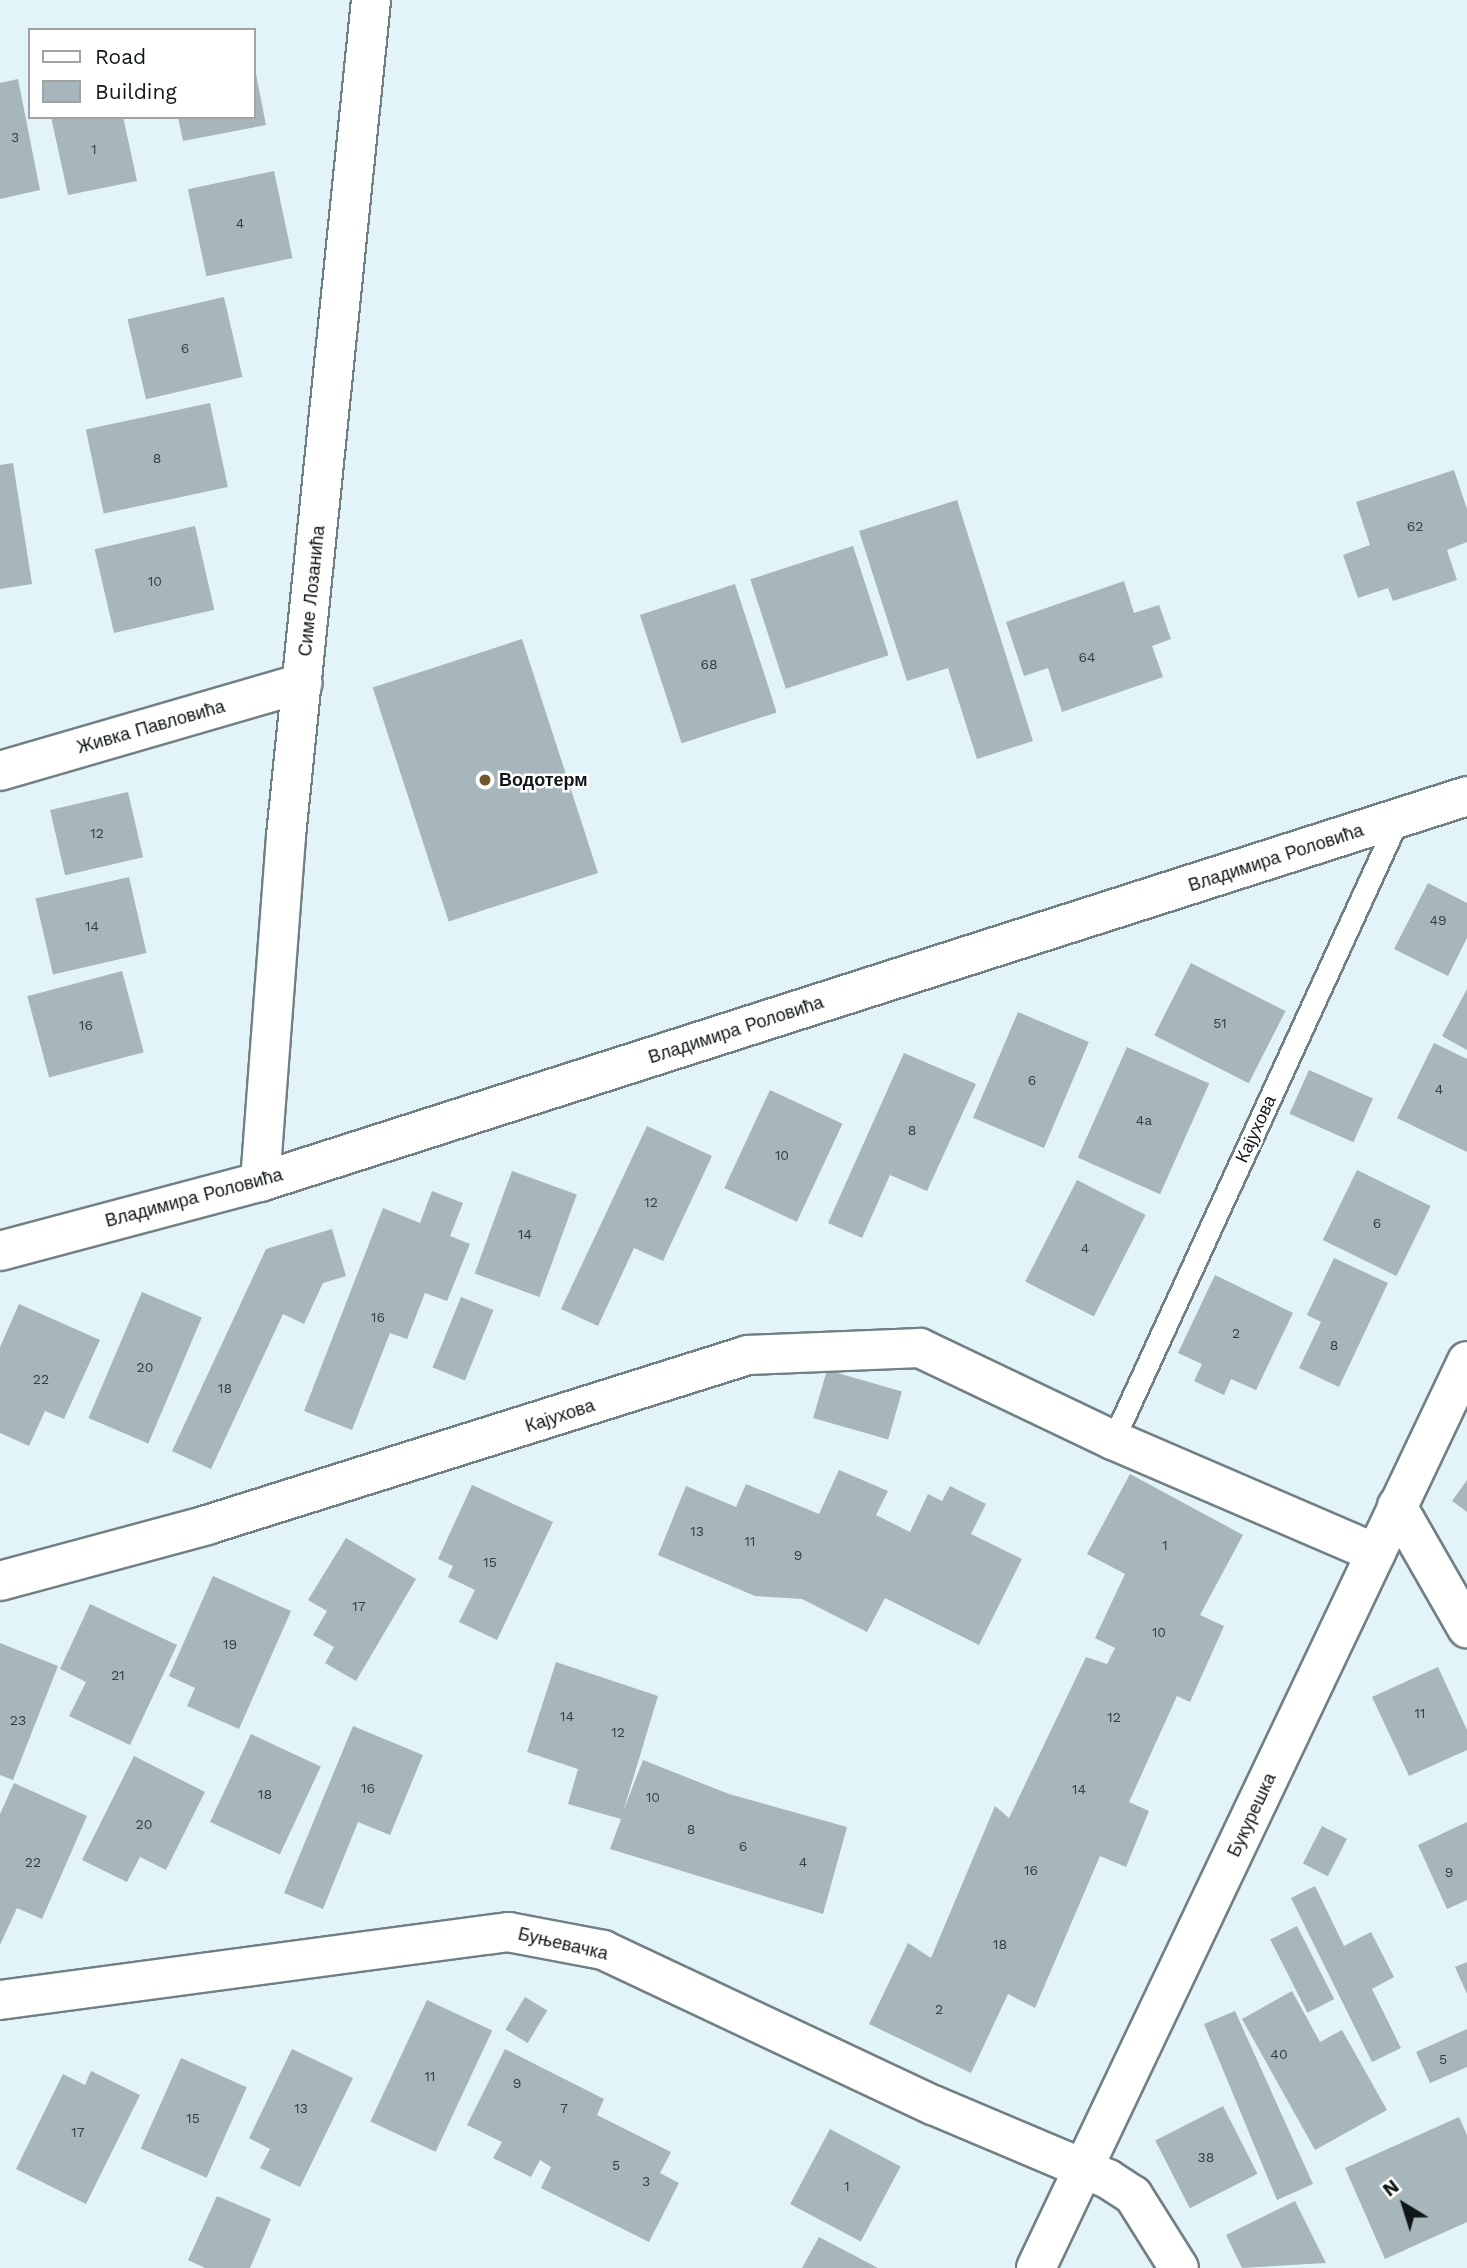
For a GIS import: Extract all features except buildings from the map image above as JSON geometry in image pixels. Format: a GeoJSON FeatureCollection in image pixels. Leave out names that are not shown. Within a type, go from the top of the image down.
{"type":"FeatureCollection","features":[{"type":"Feature","properties":{"kind":"street","name":"Симе Лозанића"},"geometry":{"type":"LineString","coordinates":[[260,1182],[302,683],[371,0]]}},
{"type":"Feature","properties":{"kind":"street","name":"Живка Павловића"},"geometry":{"type":"LineString","coordinates":[[0,771],[302,683]]}},
{"type":"Feature","properties":{"kind":"street","name":"Владимира Роловића"},"geometry":{"type":"LineString","coordinates":[[0,1251],[260,1182],[1467,796]]}},
{"type":"Feature","properties":{"kind":"street","name":"Кајухова"},"geometry":{"type":"LineString","coordinates":[[0,1581],[207,1525],[748,1355],[920,1348],[1113,1440],[1376,1553]]}},
{"type":"Feature","properties":{"kind":"street","name":"Букурешка"},"geometry":{"type":"LineString","coordinates":[[1036,2268],[1467,1361]]}},
{"type":"Feature","properties":{"kind":"street"},"geometry":{"type":"LineString","coordinates":[[1397,1506],[1467,1628]]}},
{"type":"Feature","properties":{"kind":"street","name":"Буњевачка"},"geometry":{"type":"LineString","coordinates":[[0,2000],[508,1932],[603,1950],[933,2105],[1084,2168],[1133,2195],[1180,2268]]}},
{"type":"Feature","properties":{"kind":"lane","name":"Кајухова"},"geometry":{"type":"LineString","coordinates":[[1113,1440],[1398,819]]}},
{"type":"Feature","properties":{"kind":"place","name":"Водотерм"},"geometry":{"type":"Point","coordinates":[485,780]}}]}
